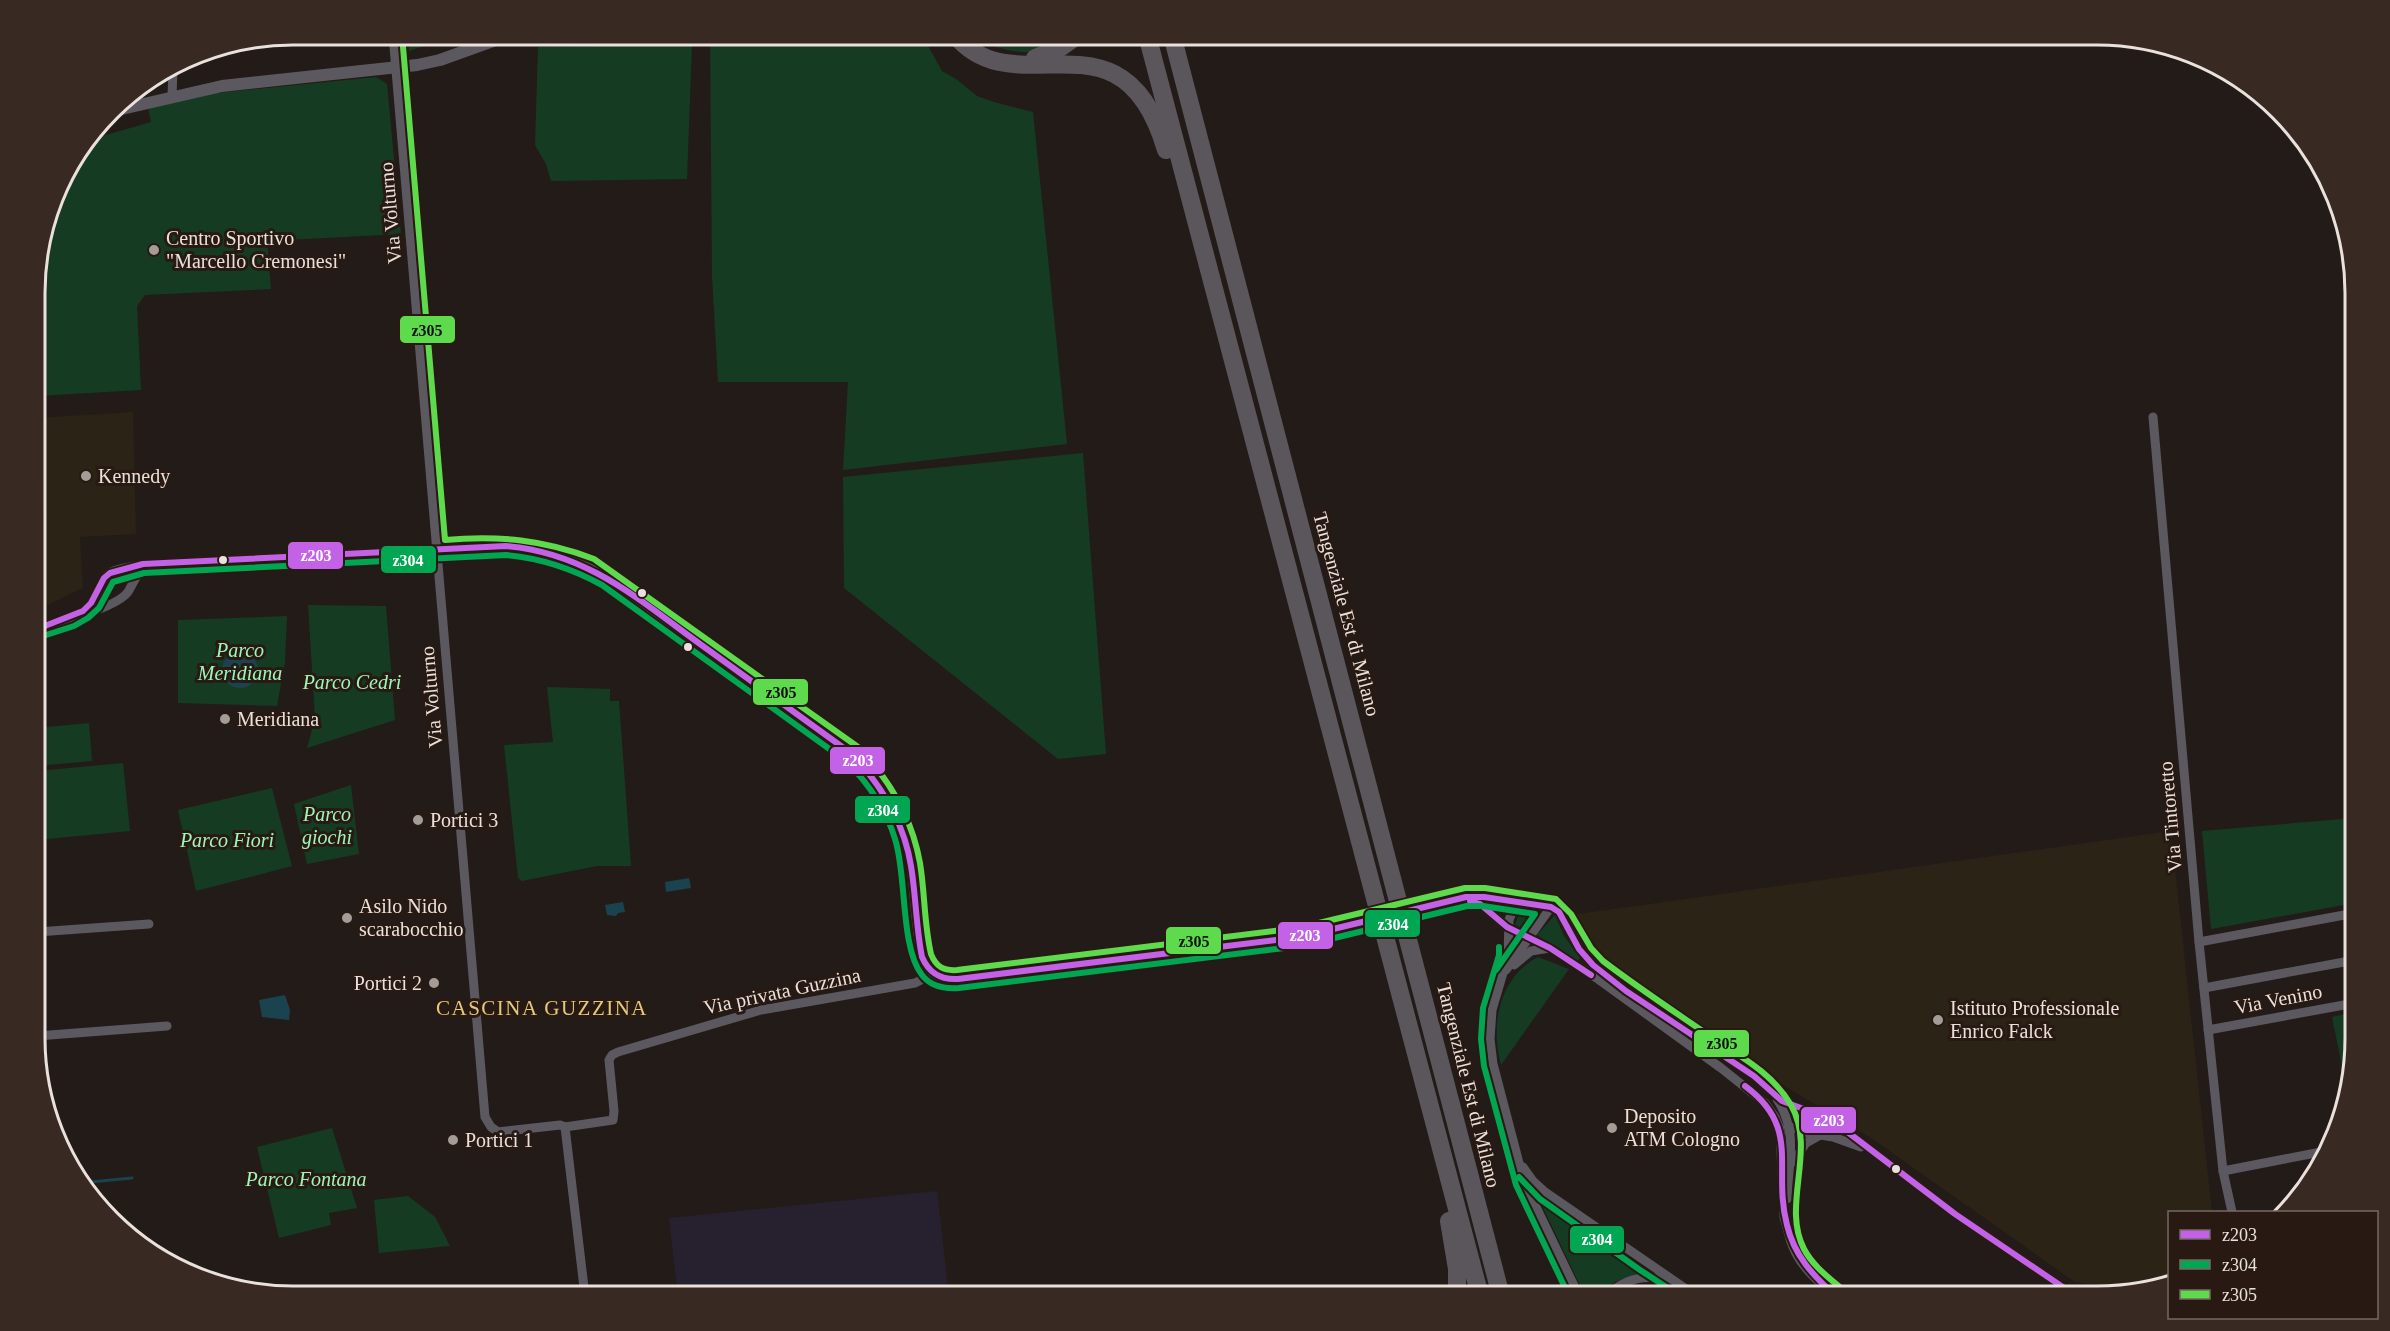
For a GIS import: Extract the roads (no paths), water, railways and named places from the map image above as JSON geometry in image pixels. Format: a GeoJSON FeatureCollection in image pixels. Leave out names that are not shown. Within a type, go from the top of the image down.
{"type":"FeatureCollection","features":[{"type":"Feature","properties":{"kind":"highway"},"geometry":{"type":"LineString","coordinates":[[966,45],[984,56],[1001,62],[1076,62],[1100,65],[1122,77],[1140,94],[1158,125],[1182,204],[1217,296]]}},
{"type":"Feature","properties":{"kind":"highway"},"geometry":{"type":"LineString","coordinates":[[1018,63],[1051,52],[1062,45]]}},
{"type":"Feature","properties":{"kind":"highway"},"geometry":{"type":"LineString","coordinates":[[1150,45],[1477,1286]]}},
{"type":"Feature","properties":{"kind":"highway","name":"Tangenziale Est di Milano"},"geometry":{"type":"LineString","coordinates":[[1175,45],[1477,1206]]}},
{"type":"Feature","properties":{"kind":"highway"},"geometry":{"type":"LineString","coordinates":[[1398,985],[1431,1149],[1452,1237],[1457,1286]]}},
{"type":"Feature","properties":{"kind":"highway"},"geometry":{"type":"LineString","coordinates":[[1477,1206],[1498,1286]]}},
{"type":"Feature","properties":{"kind":"highway"},"geometry":{"type":"LineString","coordinates":[[1477,1206],[1509,1286]]}},
{"type":"Feature","properties":{"kind":"street","name":"Via Volturno"},"geometry":{"type":"LineString","coordinates":[[394,45],[485,1117],[491,1127],[498,1132],[560,1125],[565,1127]]}},
{"type":"Feature","properties":{"kind":"street"},"geometry":{"type":"LineString","coordinates":[[130,107],[240,84],[417,65],[440,60],[480,45]]}},
{"type":"Feature","properties":{"kind":"street"},"geometry":{"type":"LineString","coordinates":[[172,97],[173,76]]}},
{"type":"Feature","properties":{"kind":"street","name":"Via Tintoretto"},"geometry":{"type":"LineString","coordinates":[[2153,417],[2199,942],[2223,1170],[2232,1211]]}},
{"type":"Feature","properties":{"kind":"street"},"geometry":{"type":"LineString","coordinates":[[73,616],[88,607],[108,575],[153,563],[506,546],[553,552],[590,567],[852,754],[874,778],[889,800],[903,831],[910,863],[921,952],[926,966],[942,979],[958,979],[1285,939],[1344,928],[1455,899],[1484,897],[1551,907],[1559,912],[1579,949],[1593,965],[1626,990],[1754,1076],[1776,1097],[1820,1115],[1841,1128],[1955,1214],[2061,1286]]}},
{"type":"Feature","properties":{"kind":"street"},"geometry":{"type":"LineString","coordinates":[[45,626],[96,611],[121,598],[142,569],[153,563]]}},
{"type":"Feature","properties":{"kind":"street"},"geometry":{"type":"LineString","coordinates":[[117,572],[128,578],[129,589]]}},
{"type":"Feature","properties":{"kind":"street"},"geometry":{"type":"LineString","coordinates":[[103,584],[108,596],[121,598]]}},
{"type":"Feature","properties":{"kind":"street"},"geometry":{"type":"LineString","coordinates":[[1455,899],[1480,904],[1508,927],[1550,948],[1598,980],[1756,1094],[1775,1117],[1788,1125],[1866,1148]]}},
{"type":"Feature","properties":{"kind":"street"},"geometry":{"type":"LineString","coordinates":[[1522,902],[1513,910],[1508,927],[1508,956],[1492,1010],[1490,1039],[1493,1064],[1516,1155],[1530,1196],[1574,1286]]}},
{"type":"Feature","properties":{"kind":"street"},"geometry":{"type":"LineString","coordinates":[[1503,975],[1551,907]]}},
{"type":"Feature","properties":{"kind":"street"},"geometry":{"type":"LineString","coordinates":[[2199,942],[2345,915]]}},
{"type":"Feature","properties":{"kind":"street"},"geometry":{"type":"LineString","coordinates":[[45,931],[149,924]]}},
{"type":"Feature","properties":{"kind":"street"},"geometry":{"type":"LineString","coordinates":[[1503,975],[1532,951],[1550,948]]}},
{"type":"Feature","properties":{"kind":"street"},"geometry":{"type":"LineString","coordinates":[[2204,988],[2345,962]]}},
{"type":"Feature","properties":{"kind":"street","name":"Via privata Guzzina"},"geometry":{"type":"LineString","coordinates":[[565,1127],[613,1120],[609,1060],[618,1052],[761,1010],[915,983],[933,974]]}},
{"type":"Feature","properties":{"kind":"street","name":"Via Venino"},"geometry":{"type":"LineString","coordinates":[[2208,1030],[2345,1005]]}},
{"type":"Feature","properties":{"kind":"street"},"geometry":{"type":"LineString","coordinates":[[45,1035],[167,1026]]}},
{"type":"Feature","properties":{"kind":"street"},"geometry":{"type":"LineString","coordinates":[[1776,1097],[1788,1125],[1791,1167],[1786,1215],[1791,1242]]}},
{"type":"Feature","properties":{"kind":"street"},"geometry":{"type":"LineString","coordinates":[[1781,1139],[1796,1113],[1807,1110]]}},
{"type":"Feature","properties":{"kind":"street"},"geometry":{"type":"LineString","coordinates":[[1775,1117],[1781,1139],[1784,1217],[1791,1242],[1809,1272],[1825,1286]]}},
{"type":"Feature","properties":{"kind":"street"},"geometry":{"type":"LineString","coordinates":[[565,1127],[584,1286]]}},
{"type":"Feature","properties":{"kind":"street"},"geometry":{"type":"LineString","coordinates":[[1791,1167],[1803,1146],[1820,1135]]}},
{"type":"Feature","properties":{"kind":"street"},"geometry":{"type":"LineString","coordinates":[[2223,1170],[2317,1153]]}},
{"type":"Feature","properties":{"kind":"street"},"geometry":{"type":"LineString","coordinates":[[1516,1155],[1528,1175],[1545,1192],[1679,1286]]}},
{"type":"Feature","properties":{"kind":"street"},"geometry":{"type":"LineString","coordinates":[[1620,1286],[1640,1278],[1664,1279],[1677,1286]]}},
{"type":"Feature","properties":{"kind":"water"},"geometry":{"type":"Polygon","coordinates":[[[240,652],[253,657],[258,670],[253,683],[240,688],[227,683],[222,670],[227,657],[240,652]]]}},
{"type":"Feature","properties":{"kind":"water"},"geometry":{"type":"Polygon","coordinates":[[[689,878],[691,888],[666,892],[665,882],[689,878]]]}},
{"type":"Feature","properties":{"kind":"water"},"geometry":{"type":"Polygon","coordinates":[[[623,902],[625,912],[618,913],[616,916],[607,915],[605,905],[623,902]]]}},
{"type":"Feature","properties":{"kind":"water"},"geometry":{"type":"Polygon","coordinates":[[[285,995],[290,1010],[289,1020],[262,1017],[259,1000],[285,995]]]}},
{"type":"Feature","properties":{"kind":"waterway"},"geometry":{"type":"LineString","coordinates":[[91,1182],[132,1178]]}},
{"type":"Feature","properties":{"kind":"place","name":"Centro Sportivo \"Marcello Cremonesi\""},"geometry":{"type":"Point","coordinates":[154,250]}},
{"type":"Feature","properties":{"kind":"place","name":"Kennedy"},"geometry":{"type":"Point","coordinates":[86,476]}},
{"type":"Feature","properties":{"kind":"place","name":"Meridiana"},"geometry":{"type":"Point","coordinates":[225,719]}},
{"type":"Feature","properties":{"kind":"place","name":"Portici 3"},"geometry":{"type":"Point","coordinates":[418,820]}},
{"type":"Feature","properties":{"kind":"place","name":"Asilo Nido scarabocchio"},"geometry":{"type":"Point","coordinates":[347,918]}},
{"type":"Feature","properties":{"kind":"place","name":"Portici 2"},"geometry":{"type":"Point","coordinates":[434,983]}},
{"type":"Feature","properties":{"kind":"place","name":"Istituto Professionale Enrico Falck"},"geometry":{"type":"Point","coordinates":[1938,1020]}},
{"type":"Feature","properties":{"kind":"place","name":"Deposito ATM Cologno"},"geometry":{"type":"Point","coordinates":[1612,1128]}},
{"type":"Feature","properties":{"kind":"place","name":"Portici 1"},"geometry":{"type":"Point","coordinates":[453,1140]}},
{"type":"Feature","properties":{"kind":"district","name":"CASCINA GUZZINA"},"geometry":{"type":"Point","coordinates":[542,1008]}},
{"type":"Feature","properties":{"kind":"park label","name":"Parco Meridiana"},"geometry":{"type":"Point","coordinates":[240,662]}},
{"type":"Feature","properties":{"kind":"park label","name":"Parco Cedri"},"geometry":{"type":"Point","coordinates":[352,682]}},
{"type":"Feature","properties":{"kind":"park label","name":"Parco giochi"},"geometry":{"type":"Point","coordinates":[327,826]}},
{"type":"Feature","properties":{"kind":"park label","name":"Parco Fiori"},"geometry":{"type":"Point","coordinates":[227,840]}},
{"type":"Feature","properties":{"kind":"park label","name":"Parco Fontana"},"geometry":{"type":"Point","coordinates":[306,1179]}}]}
